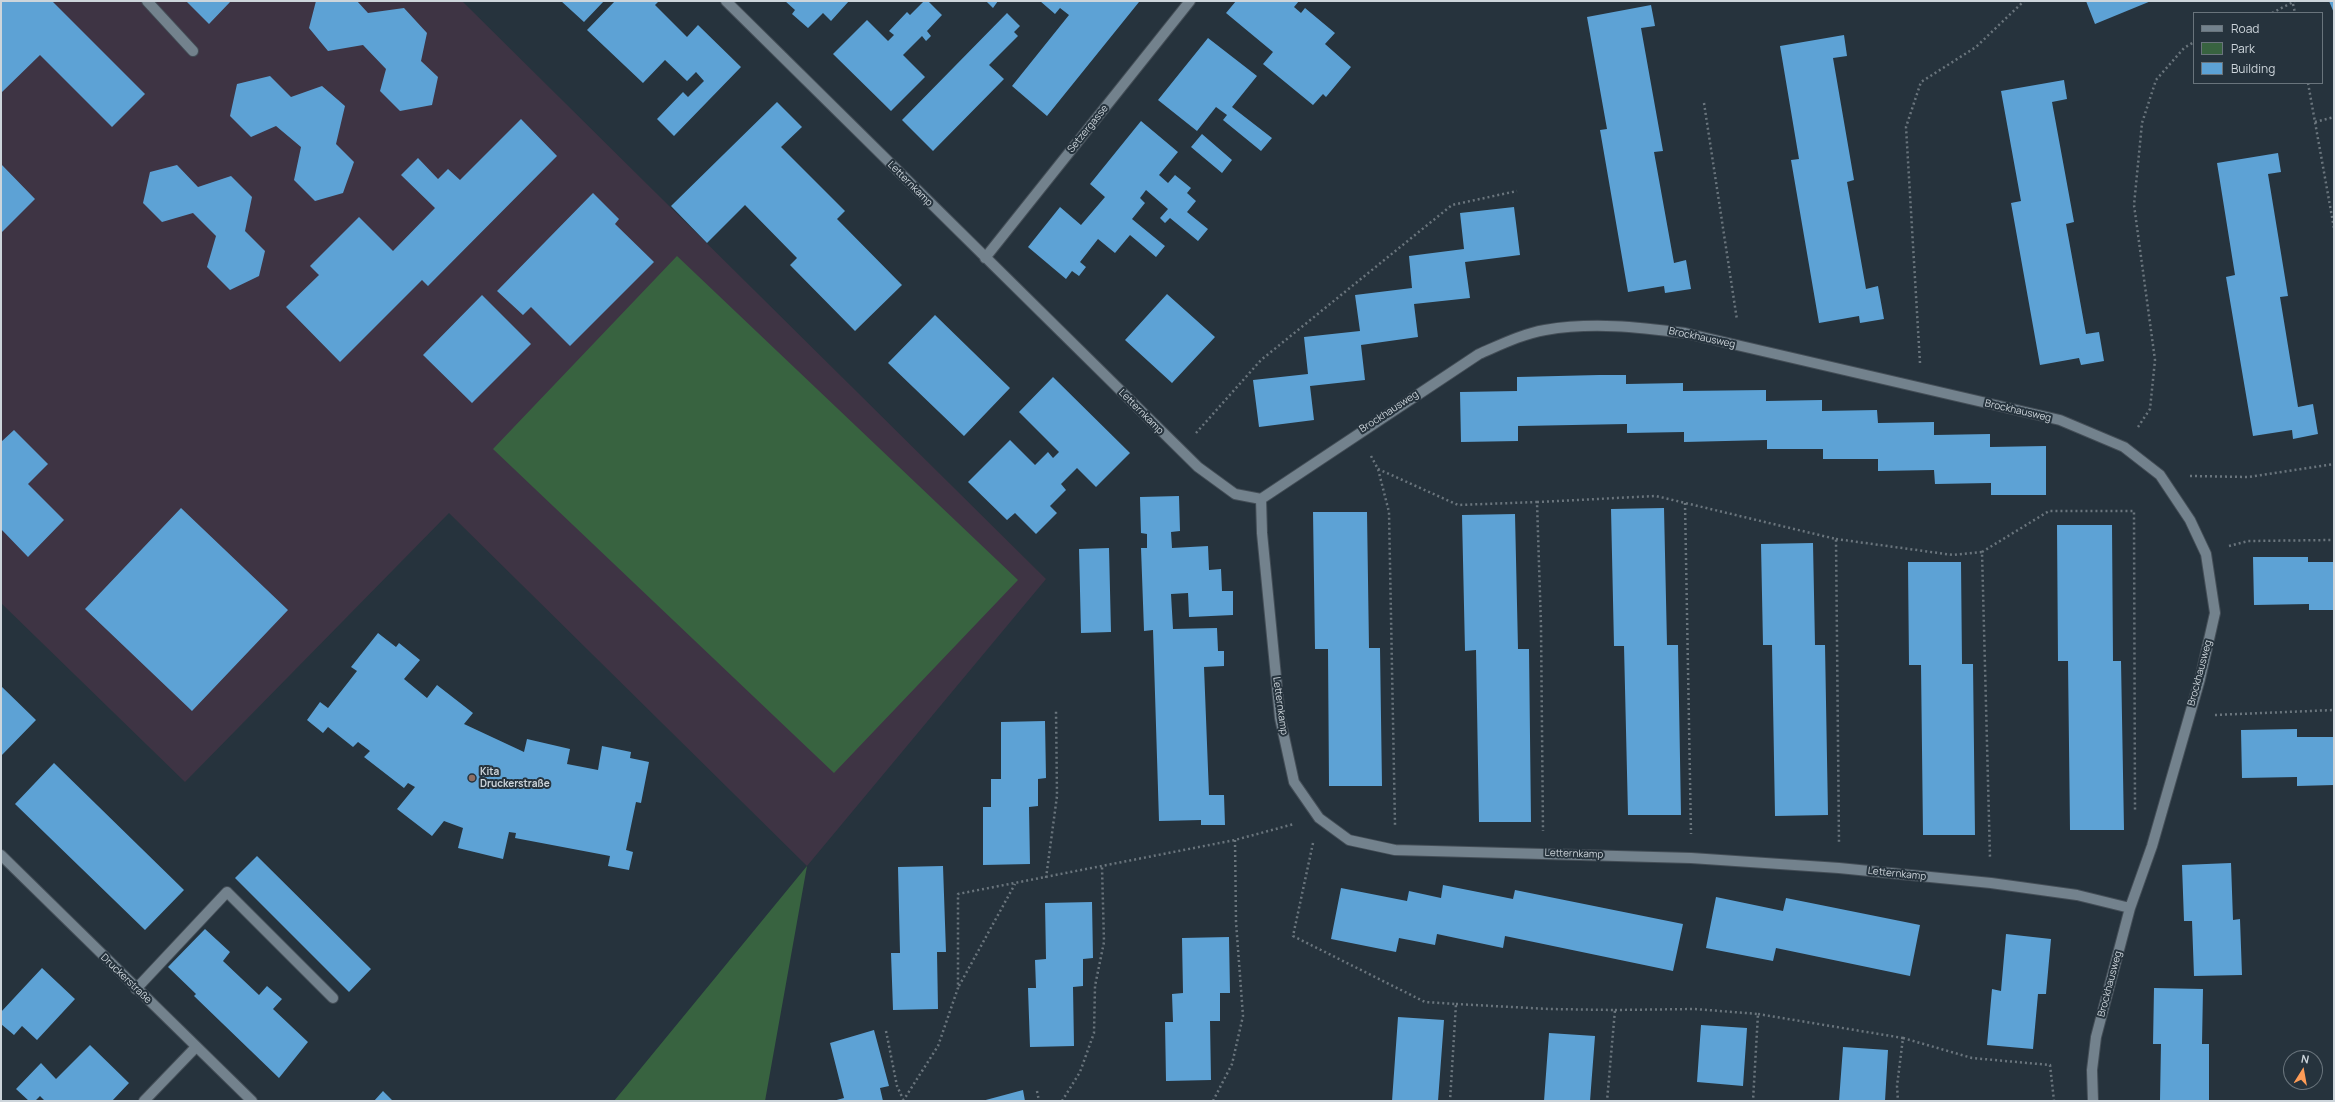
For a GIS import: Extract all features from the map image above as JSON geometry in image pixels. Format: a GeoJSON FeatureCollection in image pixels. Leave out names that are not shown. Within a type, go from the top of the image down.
{"type":"FeatureCollection","features":[{"type":"Feature","properties":{"kind":"street"},"geometry":{"type":"LineString","coordinates":[[147,1],[194,51]]}},
{"type":"Feature","properties":{"kind":"street","name":"Letternkamp"},"geometry":{"type":"LineString","coordinates":[[726,1],[1198,467],[1235,494],[1261,499],[1262,533],[1280,718],[1294,782],[1319,818],[1349,840],[1395,850],[1691,858],[1839,868],[1990,883],[2077,895],[2130,908]]}},
{"type":"Feature","properties":{"kind":"street","name":"Setzergasse"},"geometry":{"type":"LineString","coordinates":[[985,258],[1190,1]]}},
{"type":"Feature","properties":{"kind":"street","name":"Brockhausweg"},"geometry":{"type":"LineString","coordinates":[[1261,499],[1358,432],[1479,354],[1513,340],[1544,330],[1586,326],[1630,326],[1685,333],[2060,420],[2124,447],[2160,475],[2190,520],[2206,554],[2215,613],[2200,680],[2152,846],[2130,908],[2096,1037],[2092,1070],[2093,1101]]}},
{"type":"Feature","properties":{"kind":"street","name":"Druckerstraße"},"geometry":{"type":"LineString","coordinates":[[1,855],[136,989],[252,1101]]}},
{"type":"Feature","properties":{"kind":"street"},"geometry":{"type":"LineString","coordinates":[[136,989],[227,892],[333,998]]}},
{"type":"Feature","properties":{"kind":"street"},"geometry":{"type":"LineString","coordinates":[[144,1101],[196,1047]]}},
{"type":"Feature","properties":{"kind":"path"},"geometry":{"type":"LineString","coordinates":[[1922,389],[1906,127],[1921,82],[1976,48],[2024,1]]}},
{"type":"Feature","properties":{"kind":"path"},"geometry":{"type":"LineString","coordinates":[[2274,12],[2294,2],[2295,12]]}},
{"type":"Feature","properties":{"kind":"path"},"geometry":{"type":"LineString","coordinates":[[2124,447],[2150,409],[2155,360],[2134,205],[2142,123],[2156,80],[2184,48],[2193,43]]}},
{"type":"Feature","properties":{"kind":"path"},"geometry":{"type":"LineString","coordinates":[[2308,84],[2334,228]]}},
{"type":"Feature","properties":{"kind":"path"},"geometry":{"type":"LineString","coordinates":[[1704,103],[1741,346]]}},
{"type":"Feature","properties":{"kind":"path"},"geometry":{"type":"LineString","coordinates":[[2315,122],[2334,117]]}},
{"type":"Feature","properties":{"kind":"path"},"geometry":{"type":"LineString","coordinates":[[1180,450],[1261,360],[1452,205],[1517,191]]}},
{"type":"Feature","properties":{"kind":"path"},"geometry":{"type":"LineString","coordinates":[[1358,432],[1378,469],[1389,512],[1395,850]]}},
{"type":"Feature","properties":{"kind":"path"},"geometry":{"type":"LineString","coordinates":[[2160,475],[2249,477],[2334,464]]}},
{"type":"Feature","properties":{"kind":"path"},"geometry":{"type":"LineString","coordinates":[[1378,469],[1458,504],[1538,502],[1656,496],[1836,539],[1953,555],[1982,552],[2049,511],[2134,511],[2136,814]]}},
{"type":"Feature","properties":{"kind":"path"},"geometry":{"type":"LineString","coordinates":[[1538,502],[1541,626],[1543,854]]}},
{"type":"Feature","properties":{"kind":"path"},"geometry":{"type":"LineString","coordinates":[[1685,503],[1691,858]]}},
{"type":"Feature","properties":{"kind":"path"},"geometry":{"type":"LineString","coordinates":[[1836,539],[1839,868]]}},
{"type":"Feature","properties":{"kind":"path"},"geometry":{"type":"LineString","coordinates":[[2206,554],[2248,541],[2334,540]]}},
{"type":"Feature","properties":{"kind":"path"},"geometry":{"type":"LineString","coordinates":[[1982,552],[1990,883]]}},
{"type":"Feature","properties":{"kind":"path"},"geometry":{"type":"LineString","coordinates":[[1046,878],[1057,796],[1056,710]]}},
{"type":"Feature","properties":{"kind":"path"},"geometry":{"type":"LineString","coordinates":[[2189,716],[2334,710]]}},
{"type":"Feature","properties":{"kind":"path"},"geometry":{"type":"LineString","coordinates":[[958,988],[958,894],[1016,884],[1235,840],[1319,818],[1293,936],[1425,1002],[1549,1009],[1695,1009],[1758,1014],[1903,1038],[1972,1058],[2050,1065],[2054,1101]]}},
{"type":"Feature","properties":{"kind":"path"},"geometry":{"type":"LineString","coordinates":[[1213,1101],[1232,1064],[1243,1016],[1236,922],[1235,840]]}},
{"type":"Feature","properties":{"kind":"path"},"geometry":{"type":"LineString","coordinates":[[1062,1101],[1080,1072],[1094,1032],[1095,986],[1104,942],[1102,867]]}},
{"type":"Feature","properties":{"kind":"path"},"geometry":{"type":"LineString","coordinates":[[903,1100],[938,1046],[958,988],[1016,884]]}},
{"type":"Feature","properties":{"kind":"path"},"geometry":{"type":"LineString","coordinates":[[1450,1101],[1456,1004]]}},
{"type":"Feature","properties":{"kind":"path"},"geometry":{"type":"LineString","coordinates":[[1607,1101],[1615,1010]]}},
{"type":"Feature","properties":{"kind":"path"},"geometry":{"type":"LineString","coordinates":[[1753,1101],[1758,1014]]}},
{"type":"Feature","properties":{"kind":"path"},"geometry":{"type":"LineString","coordinates":[[886,1031],[897,1086],[903,1100]]}},
{"type":"Feature","properties":{"kind":"path"},"geometry":{"type":"LineString","coordinates":[[1898,1101],[1897,1086],[1903,1038]]}},
{"type":"Feature","properties":{"kind":"path"},"geometry":{"type":"LineString","coordinates":[[1037,1092],[1039,1101]]}},
{"type":"Feature","properties":{"kind":"shaded area"},"geometry":{"type":"Polygon","coordinates":[[[1,1],[462,1],[1046,579],[807,866],[449,513],[185,782],[1,603],[1,1]]]}},
{"type":"Feature","properties":{"kind":"green space"},"geometry":{"type":"Polygon","coordinates":[[[677,256],[1018,580],[834,773],[493,449],[677,256]]]}},
{"type":"Feature","properties":{"kind":"green space"},"geometry":{"type":"Polygon","coordinates":[[[807,866],[765,1101],[614,1101],[807,866]]]}},
{"type":"Feature","properties":{"kind":"building"},"geometry":{"type":"Polygon","coordinates":[[[1,1],[52,1],[145,94],[112,127],[40,55],[1,93],[1,1]]]}},
{"type":"Feature","properties":{"kind":"building"},"geometry":{"type":"Polygon","coordinates":[[[186,1],[231,1],[209,24],[186,1]]]}},
{"type":"Feature","properties":{"kind":"building"},"geometry":{"type":"Polygon","coordinates":[[[316,1],[357,1],[368,13],[404,8],[427,33],[421,61],[438,77],[432,105],[400,111],[380,91],[386,69],[363,45],[328,51],[309,28],[316,1]]]}},
{"type":"Feature","properties":{"kind":"building"},"geometry":{"type":"Polygon","coordinates":[[[561,1],[604,1],[584,22],[561,1]]]}},
{"type":"Feature","properties":{"kind":"building"},"geometry":{"type":"Polygon","coordinates":[[[615,1],[659,1],[655,5],[687,37],[698,25],[741,67],[674,136],[657,119],[683,92],[688,97],[704,81],[696,72],[687,81],[665,60],[643,83],[587,30],[615,1]]]}},
{"type":"Feature","properties":{"kind":"building"},"geometry":{"type":"Polygon","coordinates":[[[785,1],[849,1],[831,21],[823,13],[808,28],[792,14],[795,10],[785,1]]]}},
{"type":"Feature","properties":{"kind":"building"},"geometry":{"type":"Polygon","coordinates":[[[924,1],[928,1],[942,15],[927,31],[931,36],[926,41],[922,36],[903,55],[925,77],[891,111],[833,54],[867,20],[888,41],[894,35],[889,31],[907,12],[910,15],[924,1]]]}},
{"type":"Feature","properties":{"kind":"building"},"geometry":{"type":"Polygon","coordinates":[[[986,1],[998,1],[993,8],[986,1]]]}},
{"type":"Feature","properties":{"kind":"building"},"geometry":{"type":"Polygon","coordinates":[[[1040,1],[1139,2],[1047,116],[1012,86],[1069,15],[1060,8],[1055,14],[1040,1]]]}},
{"type":"Feature","properties":{"kind":"building"},"geometry":{"type":"Polygon","coordinates":[[[1236,1],[1299,1],[1294,7],[1301,13],[1305,8],[1335,33],[1325,44],[1351,67],[1326,97],[1323,94],[1313,105],[1263,64],[1273,52],[1226,13],[1236,1]]]}},
{"type":"Feature","properties":{"kind":"building"},"geometry":{"type":"Polygon","coordinates":[[[2086,1],[2151,1],[2095,24],[2086,1]]]}},
{"type":"Feature","properties":{"kind":"building"},"geometry":{"type":"Polygon","coordinates":[[[2329,1],[2334,1],[2334,13],[2329,1]]]}},
{"type":"Feature","properties":{"kind":"building"},"geometry":{"type":"Polygon","coordinates":[[[1651,5],[1655,26],[1641,28],[1663,151],[1654,152],[1674,263],[1686,260],[1691,289],[1665,293],[1664,286],[1628,292],[1600,130],[1607,129],[1587,17],[1651,5]]]}},
{"type":"Feature","properties":{"kind":"building"},"geometry":{"type":"Polygon","coordinates":[[[1007,13],[1020,26],[1014,32],[1018,36],[989,65],[1004,79],[933,151],[902,120],[1007,13]]]}},
{"type":"Feature","properties":{"kind":"building"},"geometry":{"type":"Polygon","coordinates":[[[1844,35],[1847,56],[1833,58],[1854,180],[1847,182],[1866,289],[1878,286],[1884,319],[1860,323],[1859,316],[1819,323],[1791,160],[1799,159],[1780,46],[1844,35]]]}},
{"type":"Feature","properties":{"kind":"building"},"geometry":{"type":"Polygon","coordinates":[[[1208,38],[1257,76],[1232,107],[1272,138],[1261,151],[1223,120],[1227,115],[1216,107],[1197,131],[1158,100],[1208,38]]]}},
{"type":"Feature","properties":{"kind":"building"},"geometry":{"type":"Polygon","coordinates":[[[270,76],[291,97],[322,86],[345,106],[336,144],[354,162],[343,193],[315,201],[294,180],[301,147],[276,126],[251,137],[230,116],[237,84],[270,76]]]}},
{"type":"Feature","properties":{"kind":"building"},"geometry":{"type":"Polygon","coordinates":[[[2064,80],[2067,99],[2052,102],[2074,222],[2066,224],[2086,334],[2099,332],[2104,361],[2081,365],[2079,358],[2040,365],[2011,203],[2021,201],[2001,91],[2064,80]]]}},
{"type":"Feature","properties":{"kind":"building"},"geometry":{"type":"Polygon","coordinates":[[[777,102],[802,127],[781,147],[845,211],[837,219],[902,285],[855,331],[790,265],[797,258],[745,205],[707,243],[671,206],[777,102]]]}},
{"type":"Feature","properties":{"kind":"building"},"geometry":{"type":"Polygon","coordinates":[[[521,119],[557,156],[428,286],[422,280],[340,362],[286,307],[319,275],[310,266],[359,217],[393,251],[435,208],[401,175],[418,158],[438,179],[448,169],[460,180],[521,119]]]}},
{"type":"Feature","properties":{"kind":"building"},"geometry":{"type":"Polygon","coordinates":[[[1141,121],[1178,152],[1159,175],[1168,183],[1175,175],[1191,188],[1187,193],[1196,201],[1187,212],[1208,229],[1198,241],[1170,218],[1165,223],[1160,218],[1168,209],[1146,190],[1140,198],[1145,203],[1132,219],[1165,246],[1156,257],[1130,235],[1115,253],[1098,239],[1080,262],[1086,267],[1079,276],[1072,271],[1066,279],[1028,247],[1060,207],[1081,225],[1105,197],[1090,184],[1141,121]]]}},
{"type":"Feature","properties":{"kind":"building"},"geometry":{"type":"Polygon","coordinates":[[[1202,134],[1232,160],[1222,173],[1191,147],[1202,134]]]}},
{"type":"Feature","properties":{"kind":"building"},"geometry":{"type":"Polygon","coordinates":[[[2278,153],[2281,172],[2268,174],[2288,296],[2280,297],[2298,407],[2313,404],[2318,434],[2293,439],[2292,430],[2253,436],[2226,277],[2235,275],[2217,163],[2278,153]]]}},
{"type":"Feature","properties":{"kind":"building"},"geometry":{"type":"Polygon","coordinates":[[[1,164],[35,199],[1,233],[1,164]]]}},
{"type":"Feature","properties":{"kind":"building"},"geometry":{"type":"Polygon","coordinates":[[[177,165],[198,187],[231,176],[252,197],[245,231],[265,251],[259,276],[230,290],[207,267],[216,236],[193,213],[162,222],[143,203],[150,172],[177,165]]]}},
{"type":"Feature","properties":{"kind":"building"},"geometry":{"type":"Polygon","coordinates":[[[593,193],[619,219],[615,224],[654,262],[570,346],[531,307],[523,315],[497,291],[593,193]]]}},
{"type":"Feature","properties":{"kind":"building"},"geometry":{"type":"Polygon","coordinates":[[[1514,207],[1520,255],[1465,262],[1470,298],[1414,304],[1418,337],[1361,345],[1365,380],[1310,386],[1314,420],[1259,427],[1253,380],[1308,374],[1304,337],[1360,331],[1355,295],[1412,288],[1409,256],[1464,249],[1460,213],[1514,207]]]}},
{"type":"Feature","properties":{"kind":"building"},"geometry":{"type":"Polygon","coordinates":[[[1167,294],[1215,337],[1172,383],[1125,340],[1167,294]]]}},
{"type":"Feature","properties":{"kind":"building"},"geometry":{"type":"Polygon","coordinates":[[[482,295],[531,344],[472,403],[423,355],[482,295]]]}},
{"type":"Feature","properties":{"kind":"building"},"geometry":{"type":"Polygon","coordinates":[[[935,315],[1010,388],[964,436],[888,363],[935,315]]]}},
{"type":"Feature","properties":{"kind":"building"},"geometry":{"type":"Polygon","coordinates":[[[1626,375],[1626,384],[1683,383],[1683,391],[1766,390],[1766,401],[1822,400],[1822,411],[1877,410],[1878,423],[1934,422],[1934,435],[1990,434],[1990,447],[2046,446],[2046,495],[1991,495],[1991,483],[1935,484],[1934,470],[1878,471],[1878,459],[1823,459],[1823,449],[1767,449],[1767,440],[1684,442],[1684,432],[1627,433],[1627,424],[1518,426],[1518,441],[1461,442],[1460,392],[1517,391],[1517,377],[1626,375]]]}},
{"type":"Feature","properties":{"kind":"building"},"geometry":{"type":"Polygon","coordinates":[[[1053,377],[1130,453],[1096,487],[1077,468],[1061,484],[1066,490],[1050,506],[1057,513],[1036,534],[1015,513],[1007,520],[968,482],[1010,440],[1035,465],[1048,452],[1053,458],[1059,452],[1019,412],[1053,377]]]}},
{"type":"Feature","properties":{"kind":"building"},"geometry":{"type":"Polygon","coordinates":[[[14,430],[48,464],[28,484],[64,520],[28,557],[1,529],[1,442],[14,430]]]}},
{"type":"Feature","properties":{"kind":"building"},"geometry":{"type":"Polygon","coordinates":[[[1179,496],[1180,531],[1171,532],[1172,548],[1208,546],[1209,570],[1221,569],[1222,591],[1233,591],[1233,615],[1189,617],[1188,593],[1171,594],[1173,629],[1217,628],[1218,651],[1224,651],[1224,666],[1204,667],[1209,795],[1224,795],[1225,825],[1201,825],[1201,820],[1159,821],[1153,630],[1144,631],[1141,548],[1147,548],[1147,534],[1141,533],[1140,497],[1179,496]]]}},
{"type":"Feature","properties":{"kind":"building"},"geometry":{"type":"Polygon","coordinates":[[[181,508],[288,610],[192,711],[85,609],[181,508]]]}},
{"type":"Feature","properties":{"kind":"building"},"geometry":{"type":"Polygon","coordinates":[[[1664,508],[1667,645],[1678,645],[1681,815],[1628,815],[1624,646],[1614,646],[1611,509],[1664,508]]]}},
{"type":"Feature","properties":{"kind":"building"},"geometry":{"type":"Polygon","coordinates":[[[1313,512],[1367,512],[1369,648],[1380,648],[1382,786],[1329,786],[1328,649],[1315,649],[1313,512]]]}},
{"type":"Feature","properties":{"kind":"building"},"geometry":{"type":"Polygon","coordinates":[[[1515,514],[1518,649],[1529,649],[1531,822],[1479,822],[1476,650],[1465,651],[1462,515],[1515,514]]]}},
{"type":"Feature","properties":{"kind":"building"},"geometry":{"type":"Polygon","coordinates":[[[2057,525],[2112,525],[2113,661],[2121,661],[2124,830],[2070,830],[2068,661],[2058,661],[2057,525]]]}},
{"type":"Feature","properties":{"kind":"building"},"geometry":{"type":"Polygon","coordinates":[[[1813,543],[1815,645],[1825,645],[1828,815],[1775,816],[1772,645],[1763,645],[1761,544],[1813,543]]]}},
{"type":"Feature","properties":{"kind":"building"},"geometry":{"type":"Polygon","coordinates":[[[1109,548],[1111,632],[1081,633],[1079,549],[1109,548]]]}},
{"type":"Feature","properties":{"kind":"building"},"geometry":{"type":"Polygon","coordinates":[[[2253,557],[2308,557],[2308,562],[2334,562],[2334,610],[2309,610],[2309,604],[2254,605],[2253,557]]]}},
{"type":"Feature","properties":{"kind":"building"},"geometry":{"type":"Polygon","coordinates":[[[1908,562],[1961,562],[1962,664],[1973,664],[1975,835],[1923,835],[1921,665],[1909,665],[1908,562]]]}},
{"type":"Feature","properties":{"kind":"building"},"geometry":{"type":"Polygon","coordinates":[[[378,633],[396,647],[399,643],[420,660],[404,679],[427,698],[437,685],[473,713],[464,724],[524,752],[527,739],[570,749],[567,764],[598,770],[602,746],[631,752],[630,758],[649,762],[641,803],[636,802],[626,850],[633,852],[629,870],[608,866],[610,856],[515,838],[516,833],[509,832],[503,859],[458,848],[463,828],[444,821],[432,836],[397,809],[415,787],[408,783],[404,788],[364,757],[370,751],[358,742],[353,747],[328,727],[323,733],[307,720],[320,702],[328,708],[357,671],[351,667],[378,633]]]}},
{"type":"Feature","properties":{"kind":"building"},"geometry":{"type":"Polygon","coordinates":[[[1,686],[36,720],[1,756],[1,686]]]}},
{"type":"Feature","properties":{"kind":"building"},"geometry":{"type":"Polygon","coordinates":[[[1045,721],[1046,778],[1038,779],[1038,806],[1029,807],[1030,864],[983,865],[983,807],[991,807],[991,779],[1001,779],[1001,722],[1045,721]]]}},
{"type":"Feature","properties":{"kind":"building"},"geometry":{"type":"Polygon","coordinates":[[[2297,729],[2297,737],[2334,737],[2334,785],[2297,786],[2297,777],[2242,778],[2241,730],[2297,729]]]}},
{"type":"Feature","properties":{"kind":"building"},"geometry":{"type":"Polygon","coordinates":[[[54,763],[184,890],[145,930],[15,804],[54,763]]]}},
{"type":"Feature","properties":{"kind":"building"},"geometry":{"type":"Polygon","coordinates":[[[257,856],[371,969],[349,992],[235,878],[257,856]]]}},
{"type":"Feature","properties":{"kind":"building"},"geometry":{"type":"Polygon","coordinates":[[[2231,863],[2233,920],[2240,919],[2242,975],[2194,976],[2192,921],[2184,921],[2182,865],[2231,863]]]}},
{"type":"Feature","properties":{"kind":"building"},"geometry":{"type":"Polygon","coordinates":[[[943,866],[946,952],[937,952],[938,1009],[893,1010],[891,953],[900,953],[898,867],[943,866]]]}},
{"type":"Feature","properties":{"kind":"building"},"geometry":{"type":"Polygon","coordinates":[[[1443,885],[1513,899],[1515,890],[1683,924],[1673,971],[1505,936],[1503,948],[1437,934],[1435,945],[1399,938],[1396,952],[1331,939],[1341,888],[1407,901],[1409,891],[1441,898],[1443,885]]]}},
{"type":"Feature","properties":{"kind":"building"},"geometry":{"type":"Polygon","coordinates":[[[1716,897],[1783,911],[1786,898],[1920,925],[1910,976],[1776,948],[1773,961],[1706,948],[1716,897]]]}},
{"type":"Feature","properties":{"kind":"building"},"geometry":{"type":"Polygon","coordinates":[[[1092,902],[1093,958],[1083,959],[1083,986],[1073,987],[1074,1046],[1030,1047],[1028,988],[1036,988],[1035,960],[1046,959],[1045,903],[1092,902]]]}},
{"type":"Feature","properties":{"kind":"building"},"geometry":{"type":"Polygon","coordinates":[[[205,929],[230,952],[223,961],[259,995],[267,986],[282,999],[273,1009],[308,1042],[279,1078],[194,996],[196,994],[168,967],[205,929]]]}},
{"type":"Feature","properties":{"kind":"building"},"geometry":{"type":"Polygon","coordinates":[[[2006,934],[2051,939],[2046,994],[2038,994],[2033,1049],[1987,1045],[1992,989],[2001,991],[2006,934]]]}},
{"type":"Feature","properties":{"kind":"building"},"geometry":{"type":"Polygon","coordinates":[[[1229,937],[1230,993],[1220,993],[1220,1021],[1210,1021],[1211,1080],[1166,1081],[1165,1022],[1173,1022],[1172,994],[1183,993],[1182,938],[1229,937]]]}},
{"type":"Feature","properties":{"kind":"building"},"geometry":{"type":"Polygon","coordinates":[[[42,968],[75,999],[37,1040],[22,1026],[14,1035],[1,1024],[1,1012],[42,968]]]}},
{"type":"Feature","properties":{"kind":"building"},"geometry":{"type":"Polygon","coordinates":[[[2154,988],[2203,989],[2202,1044],[2209,1044],[2209,1100],[2160,1100],[2161,1044],[2153,1044],[2154,988]]]}},
{"type":"Feature","properties":{"kind":"building"},"geometry":{"type":"Polygon","coordinates":[[[1398,1017],[1444,1020],[1438,1101],[1392,1101],[1398,1017]]]}},
{"type":"Feature","properties":{"kind":"building"},"geometry":{"type":"Polygon","coordinates":[[[1701,1025],[1747,1028],[1743,1086],[1697,1082],[1701,1025]]]}},
{"type":"Feature","properties":{"kind":"building"},"geometry":{"type":"Polygon","coordinates":[[[874,1030],[889,1086],[880,1088],[883,1101],[833,1101],[844,1098],[830,1043],[874,1030]]]}},
{"type":"Feature","properties":{"kind":"building"},"geometry":{"type":"Polygon","coordinates":[[[1549,1033],[1595,1036],[1590,1101],[1544,1101],[1549,1033]]]}},
{"type":"Feature","properties":{"kind":"building"},"geometry":{"type":"Polygon","coordinates":[[[90,1045],[129,1083],[112,1101],[45,1101],[40,1096],[35,1101],[29,1101],[16,1089],[41,1063],[56,1079],[90,1045]]]}},
{"type":"Feature","properties":{"kind":"building"},"geometry":{"type":"Polygon","coordinates":[[[1843,1047],[1888,1050],[1885,1101],[1839,1101],[1843,1047]]]}},
{"type":"Feature","properties":{"kind":"building"},"geometry":{"type":"Polygon","coordinates":[[[1023,1090],[1025,1101],[982,1101],[1023,1090]]]}},
{"type":"Feature","properties":{"kind":"building"},"geometry":{"type":"Polygon","coordinates":[[[383,1091],[393,1101],[374,1101],[383,1091]]]}},
{"type":"Feature","properties":{"kind":"place","name":"Kita Druckerstraße"},"geometry":{"type":"Point","coordinates":[472,778]}}]}
